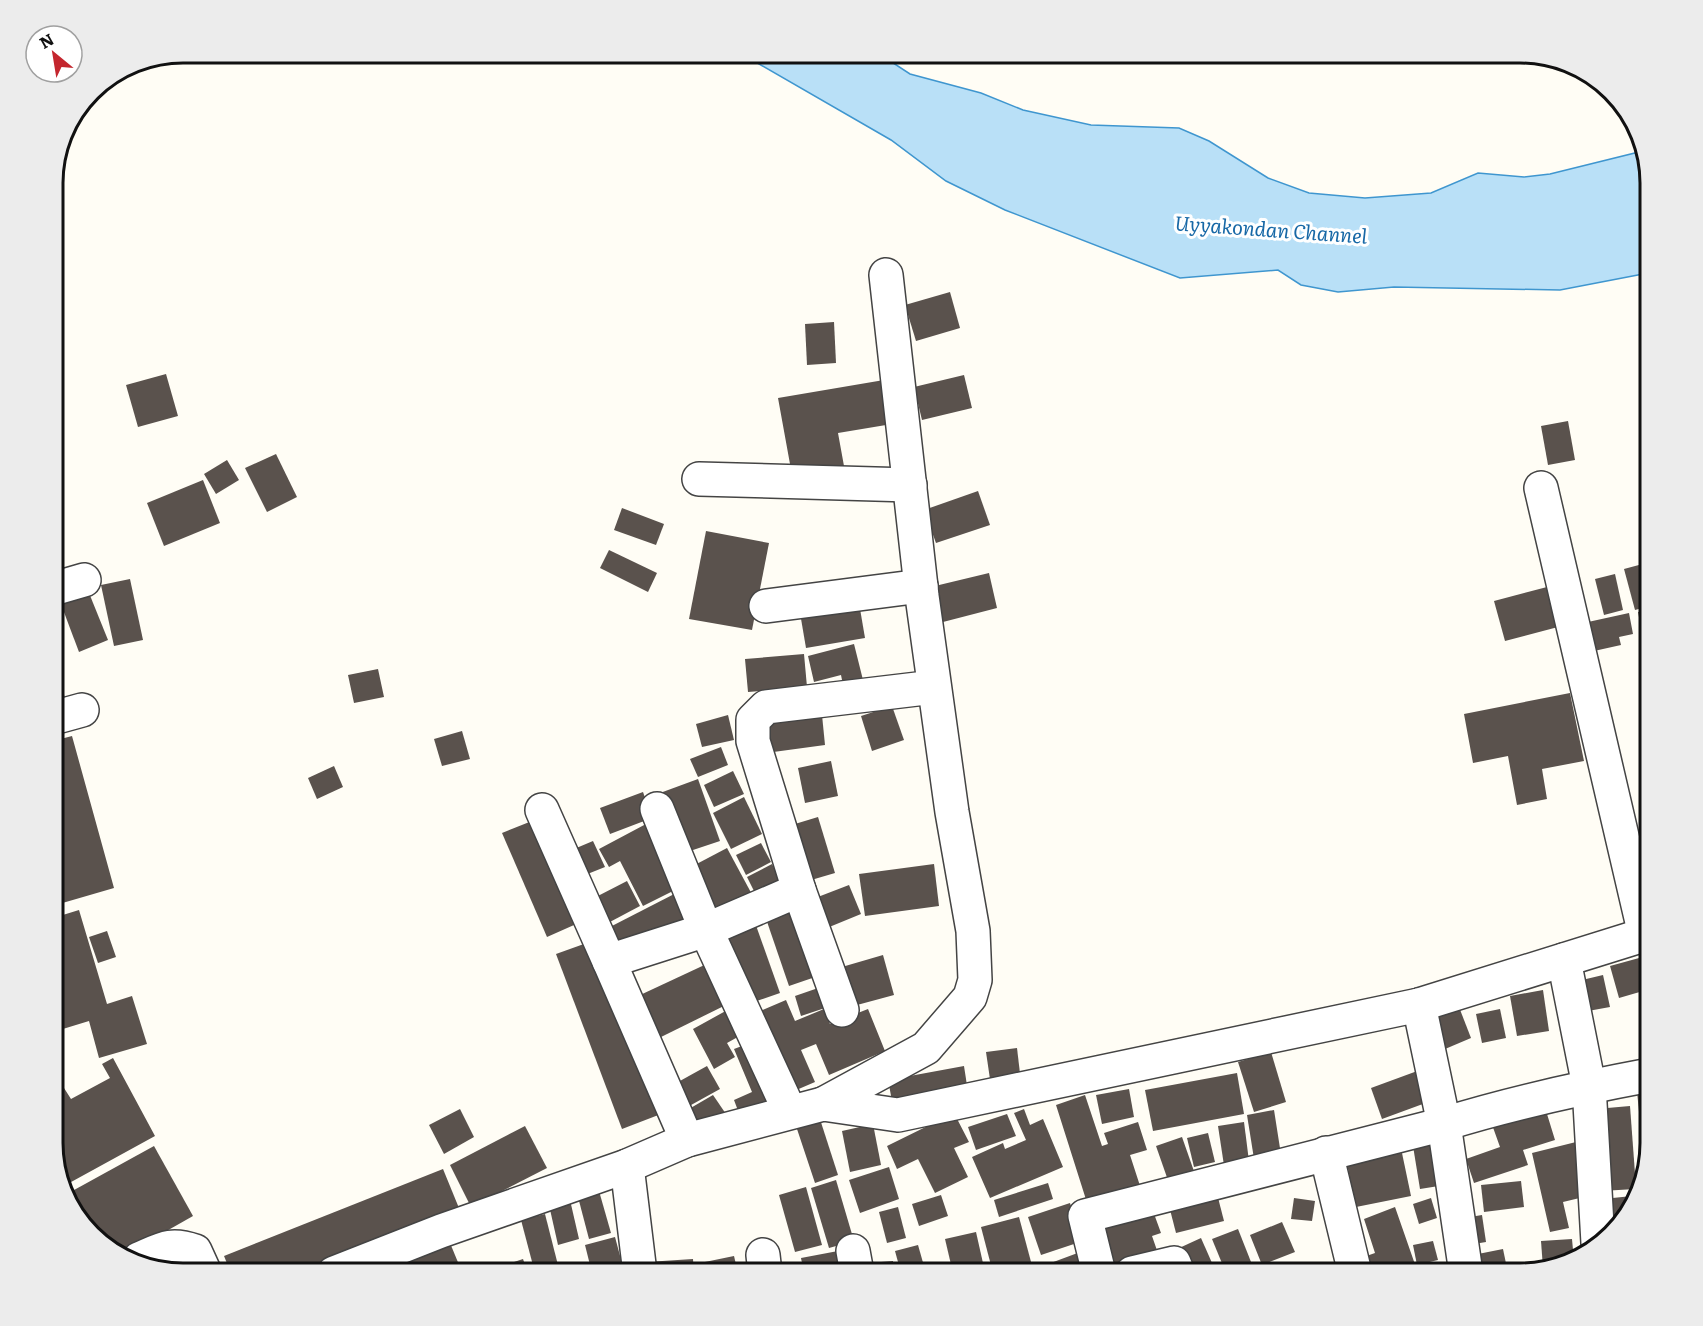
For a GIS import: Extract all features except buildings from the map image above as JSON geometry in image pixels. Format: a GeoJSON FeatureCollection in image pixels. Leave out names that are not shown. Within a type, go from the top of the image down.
{"type":"FeatureCollection","features":[{"type":"Feature","properties":{"kind":"street"},"geometry":{"type":"LineString","coordinates":[[361,1263],[441,1231],[627,1166],[687,1140],[823,1104],[926,1048],[970,997],[975,980],[973,931],[952,812],[934,687],[886,275]]}},
{"type":"Feature","properties":{"kind":"street"},"geometry":{"type":"LineString","coordinates":[[699,479],[910,485]]}},
{"type":"Feature","properties":{"kind":"street"},"geometry":{"type":"LineString","coordinates":[[1541,489],[1640,905]]}},
{"type":"Feature","properties":{"kind":"street"},"geometry":{"type":"LineString","coordinates":[[63,586],[84,580]]}},
{"type":"Feature","properties":{"kind":"street"},"geometry":{"type":"LineString","coordinates":[[766,606],[921,586]]}},
{"type":"Feature","properties":{"kind":"street"},"geometry":{"type":"LineString","coordinates":[[842,1010],[799,890],[753,741],[753,720],[766,706],[934,687]]}},
{"type":"Feature","properties":{"kind":"street"},"geometry":{"type":"LineString","coordinates":[[657,808],[706,930],[790,1112]]}},
{"type":"Feature","properties":{"kind":"street"},"geometry":{"type":"LineString","coordinates":[[542,810],[687,1140]]}},
{"type":"Feature","properties":{"kind":"street"},"geometry":{"type":"LineString","coordinates":[[609,961],[706,930],[799,890]]}},
{"type":"Feature","properties":{"kind":"street"},"geometry":{"type":"LineString","coordinates":[[823,1104],[898,1115],[1419,1005],[1640,936]]}},
{"type":"Feature","properties":{"kind":"street"},"geometry":{"type":"LineString","coordinates":[[1564,960],[1589,1086],[1597,1234]]}},
{"type":"Feature","properties":{"kind":"street"},"geometry":{"type":"LineString","coordinates":[[1419,1005],[1444,1124],[1464,1263]]}},
{"type":"Feature","properties":{"kind":"street"},"geometry":{"type":"LineString","coordinates":[[1096,1263],[1084,1215],[1444,1124],[1500,1107],[1640,1077]]}},
{"type":"Feature","properties":{"kind":"street"},"geometry":{"type":"LineString","coordinates":[[1326,1153],[1352,1263]]}},
{"type":"Feature","properties":{"kind":"street"},"geometry":{"type":"LineString","coordinates":[[627,1166],[639,1263]]}},
{"type":"Feature","properties":{"kind":"street"},"geometry":{"type":"LineString","coordinates":[[144,1257],[169,1246],[182,1247],[195,1251],[200,1263]]}},
{"type":"Feature","properties":{"kind":"water","name":"Uyyakondan Channel"},"geometry":{"type":"Polygon","coordinates":[[[757,63],[893,63],[910,74],[981,93],[1023,110],[1091,125],[1179,128],[1209,141],[1268,178],[1309,193],[1365,198],[1431,193],[1478,173],[1524,177],[1550,174],[1636,153],[1640,175],[1640,275],[1560,290],[1394,287],[1338,292],[1301,285],[1278,270],[1180,278],[1005,210],[946,181],[891,140],[757,63]]]}}]}
